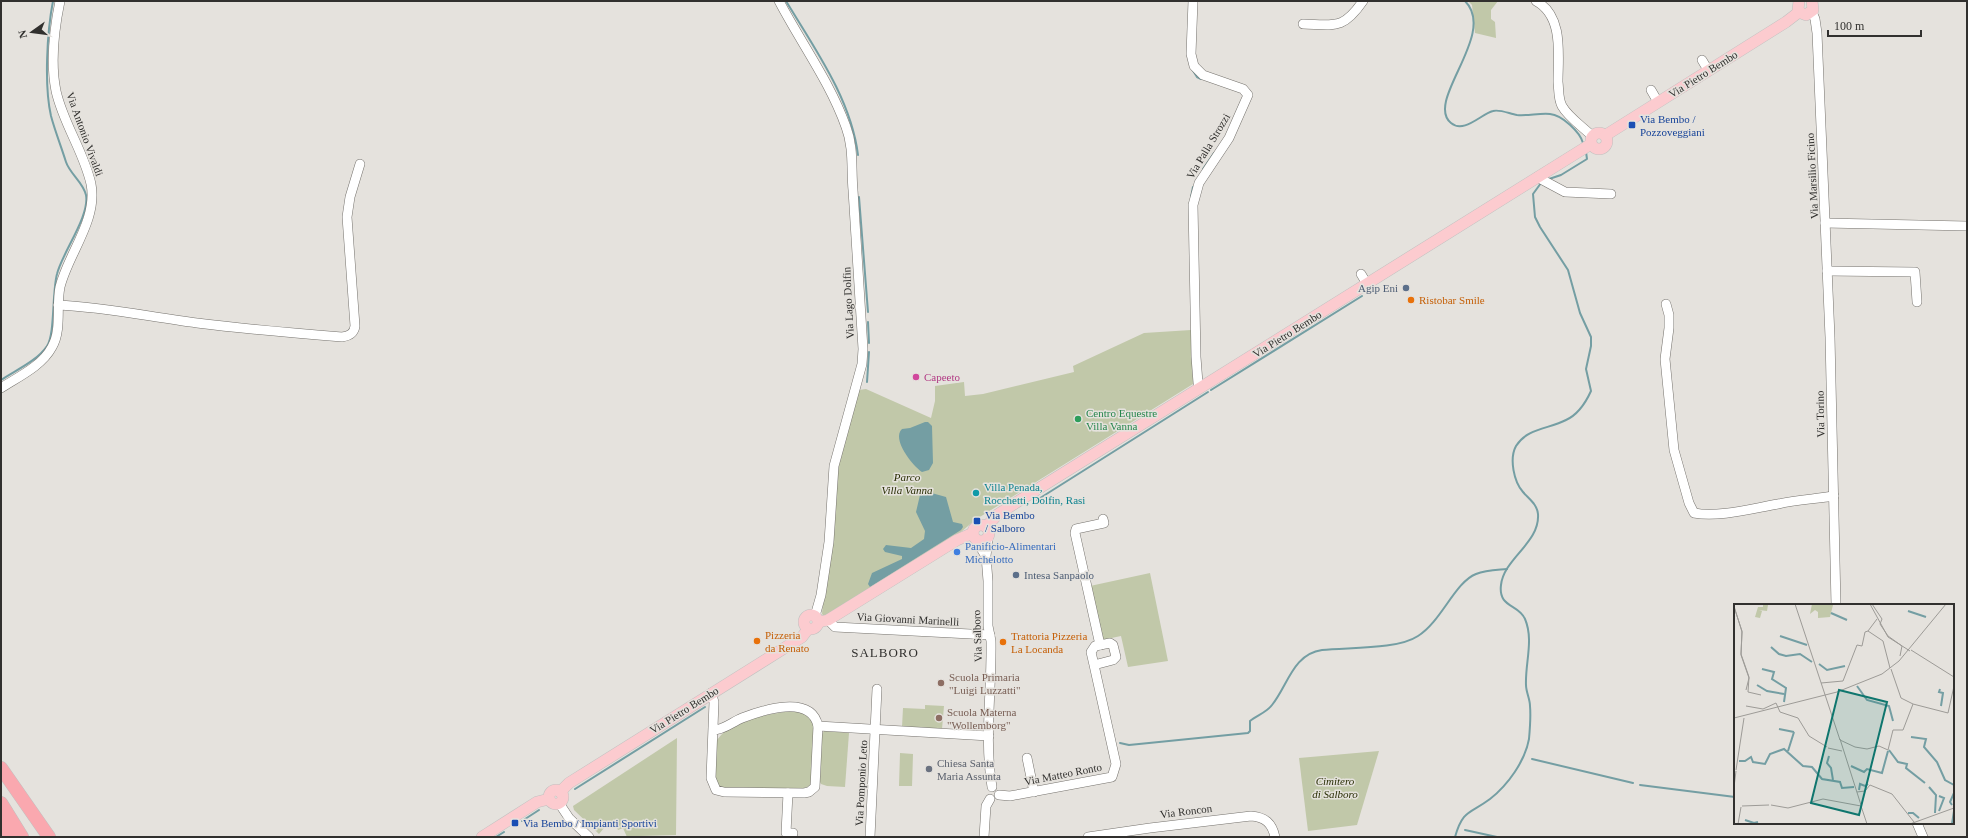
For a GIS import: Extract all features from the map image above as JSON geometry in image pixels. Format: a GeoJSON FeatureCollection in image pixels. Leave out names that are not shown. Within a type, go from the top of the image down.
{"type":"FeatureCollection","features":[{"type":"Feature","properties":{"kind":"highway"},"geometry":{"type":"LineString","coordinates":[[1,768],[49,837]]}},
{"type":"Feature","properties":{"kind":"highway"},"geometry":{"type":"LineString","coordinates":[[1,803],[22,837]]}},
{"type":"Feature","properties":{"kind":"highway"},"geometry":{"type":"LineString","coordinates":[[1,821],[11,837]]}},
{"type":"Feature","properties":{"kind":"main road"},"geometry":{"type":"LineString","coordinates":[[1799,6],[1806,15],[1814,4]]}},
{"type":"Feature","properties":{"kind":"main road","name":"Via Pietro Bembo"},"geometry":{"type":"LineString","coordinates":[[974,536],[978,526],[986,527],[1004,511],[1200,388],[1364,279],[1543,180],[1600,132],[1606,135],[1654,96],[1799,6]]}},
{"type":"Feature","properties":{"kind":"main road"},"geometry":{"type":"LineString","coordinates":[[986,527],[989,534],[988,539]]}},
{"type":"Feature","properties":{"kind":"main road","name":"Via Pietro Bembo"},"geometry":{"type":"LineString","coordinates":[[554,801],[562,798],[560,792],[569,783],[802,637],[808,629],[816,628],[821,619],[957,540],[974,536]]}},
{"type":"Feature","properties":{"kind":"main road","name":"Via Pietro Bembo"},"geometry":{"type":"LineString","coordinates":[[974,536],[981,542],[988,539]]}},
{"type":"Feature","properties":{"kind":"main road"},"geometry":{"type":"LineString","coordinates":[[482,837],[535,804],[554,801]]}},
{"type":"Feature","properties":{"kind":"street","name":"Via Antonio Vivaldi"},"geometry":{"type":"LineString","coordinates":[[1,388],[31,369],[53,347],[57,331],[58,305],[61,287],[67,268],[87,220],[91,203],[91,186],[86,167],[56,91],[53,47],[60,1]]}},
{"type":"Feature","properties":{"kind":"street","name":"Via Lago Dolfin"},"geometry":{"type":"LineString","coordinates":[[779,1],[816,64],[840,113],[851,142],[863,348],[862,364],[834,466],[829,542],[821,595],[821,619]]}},
{"type":"Feature","properties":{"kind":"street","name":"Via Palla Strozzi"},"geometry":{"type":"LineString","coordinates":[[1193,1],[1190,54],[1194,66],[1203,75],[1243,89],[1248,95],[1229,138],[1199,183],[1194,201],[1192,226],[1196,357],[1198,383],[1200,388]]}},
{"type":"Feature","properties":{"kind":"street"},"geometry":{"type":"LineString","coordinates":[[1303,24],[1331,25],[1347,21],[1363,1]]}},
{"type":"Feature","properties":{"kind":"street"},"geometry":{"type":"LineString","coordinates":[[1542,2],[1554,22],[1557,34],[1559,92],[1561,106],[1592,140]]}},
{"type":"Feature","properties":{"kind":"street","name":"Via Marsilio Ficino"},"geometry":{"type":"LineString","coordinates":[[1814,4],[1817,33],[1825,224],[1967,226]]}},
{"type":"Feature","properties":{"kind":"street"},"geometry":{"type":"LineString","coordinates":[[58,305],[110,309],[190,322],[278,332],[342,337],[350,335],[355,326],[348,217],[350,197],[360,164]]}},
{"type":"Feature","properties":{"kind":"street"},"geometry":{"type":"LineString","coordinates":[[1543,180],[1564,192],[1611,194]]}},
{"type":"Feature","properties":{"kind":"street","name":"Via Torino"},"geometry":{"type":"LineString","coordinates":[[1825,224],[1836,604]]}},
{"type":"Feature","properties":{"kind":"street"},"geometry":{"type":"LineString","coordinates":[[1827,271],[1915,272],[1917,302]]}},
{"type":"Feature","properties":{"kind":"street"},"geometry":{"type":"LineString","coordinates":[[1666,304],[1669,315],[1669,328],[1665,359],[1674,450],[1689,503],[1694,513],[1700,515],[1738,512],[1778,504],[1834,496]]}},
{"type":"Feature","properties":{"kind":"street"},"geometry":{"type":"LineString","coordinates":[[1094,665],[1113,660],[1116,657],[1113,645],[1110,643],[1100,645],[1075,533],[1076,529],[1104,523],[1103,519]]}},
{"type":"Feature","properties":{"kind":"street","name":"Via Salboro"},"geometry":{"type":"LineString","coordinates":[[974,536],[986,556]]}},
{"type":"Feature","properties":{"kind":"street","name":"Via Salboro"},"geometry":{"type":"LineString","coordinates":[[984,837],[986,806],[990,799],[987,792],[992,787],[989,771],[992,644],[988,626],[988,581],[986,556],[988,539]]}},
{"type":"Feature","properties":{"kind":"street","name":"Via Giovanni Marinelli"},"geometry":{"type":"LineString","coordinates":[[821,619],[835,627],[990,635]]}},
{"type":"Feature","properties":{"kind":"street","name":"Via Matteo Ronto"},"geometry":{"type":"LineString","coordinates":[[999,794],[1010,796],[1112,777],[1116,764],[1094,665],[1092,648],[1100,645]]}},
{"type":"Feature","properties":{"kind":"street","name":"Via Pomponio Leto"},"geometry":{"type":"LineString","coordinates":[[870,837],[877,689]]}},
{"type":"Feature","properties":{"kind":"street"},"geometry":{"type":"LineString","coordinates":[[711,693],[714,702],[710,778],[716,790],[724,792],[788,793],[809,792],[815,786],[818,726],[815,718],[809,711],[796,706],[759,713],[740,719],[723,728],[713,730]]}},
{"type":"Feature","properties":{"kind":"street","name":"Via Pomponio Leto"},"geometry":{"type":"LineString","coordinates":[[818,726],[989,736]]}},
{"type":"Feature","properties":{"kind":"street"},"geometry":{"type":"LineString","coordinates":[[1026,758],[1034,792]]}},
{"type":"Feature","properties":{"kind":"street"},"geometry":{"type":"LineString","coordinates":[[990,799],[996,799],[999,794],[998,789],[992,787]]}},
{"type":"Feature","properties":{"kind":"street"},"geometry":{"type":"LineString","coordinates":[[788,793],[786,833],[792,833],[792,837]]}},
{"type":"Feature","properties":{"kind":"street"},"geometry":{"type":"LineString","coordinates":[[554,801],[589,837]]}},
{"type":"Feature","properties":{"kind":"street","name":"Via Roncon"},"geometry":{"type":"LineString","coordinates":[[1088,837],[1157,827],[1259,816],[1268,821],[1275,837]]}},
{"type":"Feature","properties":{"kind":"street"},"geometry":{"type":"LineString","coordinates":[[1918,824],[1924,837]]}},
{"type":"Feature","properties":{"kind":"green space"},"geometry":{"type":"Polygon","coordinates":[[[1468,1],[1498,1],[1491,10],[1491,19],[1495,22],[1496,38],[1475,33],[1472,5],[1468,1]]]}},
{"type":"Feature","properties":{"kind":"green space","name":"Parco Villa Vanna"},"geometry":{"type":"Polygon","coordinates":[[[1191,330],[1193,384],[975,520],[961,532],[831,615],[824,616],[822,614],[835,475],[859,390],[866,389],[931,418],[935,401],[935,386],[964,382],[965,396],[983,394],[1074,372],[1073,366],[1144,333],[1191,330]]]}},
{"type":"Feature","properties":{"kind":"green space"},"geometry":{"type":"Polygon","coordinates":[[[1150,573],[1168,661],[1128,667],[1121,636],[1102,640],[1090,586],[1150,573]]]}},
{"type":"Feature","properties":{"kind":"green space"},"geometry":{"type":"Polygon","coordinates":[[[925,705],[944,706],[942,729],[902,727],[903,708],[925,709],[925,705]]]}},
{"type":"Feature","properties":{"kind":"green space"},"geometry":{"type":"Polygon","coordinates":[[[796,710],[806,713],[814,724],[813,778],[810,786],[804,788],[725,788],[718,786],[714,779],[717,740],[724,732],[732,726],[753,718],[796,710]]]}},
{"type":"Feature","properties":{"kind":"green space"},"geometry":{"type":"Polygon","coordinates":[[[824,731],[849,733],[845,787],[827,786],[821,784],[820,782],[822,734],[824,731]]]}},
{"type":"Feature","properties":{"kind":"green space"},"geometry":{"type":"Polygon","coordinates":[[[677,738],[676,835],[641,836],[704,837],[627,837],[623,828],[618,830],[614,822],[604,828],[599,834],[574,810],[573,806],[677,738]]]}},
{"type":"Feature","properties":{"kind":"green space","name":"Cimitero di Salboro"},"geometry":{"type":"Polygon","coordinates":[[[1379,751],[1357,825],[1308,831],[1299,758],[1379,751]]]}},
{"type":"Feature","properties":{"kind":"green space"},"geometry":{"type":"Polygon","coordinates":[[[900,753],[913,754],[912,786],[899,786],[900,753]]]}},
{"type":"Feature","properties":{"kind":"water"},"geometry":{"type":"Polygon","coordinates":[[[928,422],[932,426],[933,463],[929,470],[922,472],[904,452],[899,439],[899,433],[902,429],[910,428],[928,422]]]}},
{"type":"Feature","properties":{"kind":"water"},"geometry":{"type":"Polygon","coordinates":[[[928,492],[946,497],[953,522],[962,524],[963,527],[961,530],[870,587],[868,584],[872,573],[902,559],[902,556],[885,552],[883,549],[886,545],[911,548],[924,539],[925,531],[916,512],[920,495],[928,492]]]}},
{"type":"Feature","properties":{"kind":"waterway"},"geometry":{"type":"LineString","coordinates":[[1,380],[32,361],[43,351],[50,340],[57,274],[80,224],[86,204],[86,195],[66,162],[51,116],[47,58],[53,1]]}},
{"type":"Feature","properties":{"kind":"waterway"},"geometry":{"type":"LineString","coordinates":[[786,1],[820,56],[840,94],[854,134],[858,155]]}},
{"type":"Feature","properties":{"kind":"waterway"},"geometry":{"type":"LineString","coordinates":[[1465,1],[1473,15],[1473,31],[1468,48],[1446,99],[1445,113],[1451,123],[1456,126],[1467,125],[1493,111],[1502,111],[1517,115],[1550,114],[1560,117],[1570,125],[1578,134],[1583,143]]}},
{"type":"Feature","properties":{"kind":"waterway"},"geometry":{"type":"LineString","coordinates":[[1192,69],[1197,77],[1201,79]]}},
{"type":"Feature","properties":{"kind":"waterway"},"geometry":{"type":"LineString","coordinates":[[1549,179],[1561,175],[1587,159],[1586,152]]}},
{"type":"Feature","properties":{"kind":"waterway"},"geometry":{"type":"LineString","coordinates":[[1203,169],[1214,153]]}},
{"type":"Feature","properties":{"kind":"waterway"},"geometry":{"type":"LineString","coordinates":[[1455,837],[1464,817],[1490,799],[1509,780],[1524,756],[1529,739],[1530,703],[1526,685],[1529,643],[1528,627],[1522,614],[1503,598],[1501,585],[1508,567],[1533,534],[1537,524],[1538,514],[1534,504],[1523,492],[1517,482],[1513,464],[1514,451],[1521,440],[1532,432],[1559,423],[1574,415],[1584,404],[1591,391],[1586,369],[1591,346],[1591,337],[1580,313],[1568,270],[1535,217],[1533,194],[1541,183]]}},
{"type":"Feature","properties":{"kind":"waterway"},"geometry":{"type":"LineString","coordinates":[[1191,197],[1193,187]]}},
{"type":"Feature","properties":{"kind":"waterway"},"geometry":{"type":"LineString","coordinates":[[859,197],[868,312]]}},
{"type":"Feature","properties":{"kind":"waterway"},"geometry":{"type":"LineString","coordinates":[[1211,390],[1362,296]]}},
{"type":"Feature","properties":{"kind":"waterway"},"geometry":{"type":"LineString","coordinates":[[868,322],[869,343]]}},
{"type":"Feature","properties":{"kind":"waterway"},"geometry":{"type":"LineString","coordinates":[[867,382],[869,352]]}},
{"type":"Feature","properties":{"kind":"waterway"},"geometry":{"type":"LineString","coordinates":[[1037,500],[1208,392]]}},
{"type":"Feature","properties":{"kind":"waterway"},"geometry":{"type":"LineString","coordinates":[[1120,743],[1129,745],[1248,733],[1250,731],[1250,721],[1272,705],[1292,672],[1304,657],[1322,650],[1385,646],[1398,644],[1409,640],[1418,636],[1434,622],[1454,593],[1468,578],[1476,574],[1492,570],[1507,569]]}},
{"type":"Feature","properties":{"kind":"waterway"},"geometry":{"type":"LineString","coordinates":[[575,789],[705,707]]}},
{"type":"Feature","properties":{"kind":"waterway"},"geometry":{"type":"LineString","coordinates":[[1532,759],[1633,783]]}},
{"type":"Feature","properties":{"kind":"waterway"},"geometry":{"type":"LineString","coordinates":[[1640,785],[1734,797]]}},
{"type":"Feature","properties":{"kind":"waterway"},"geometry":{"type":"LineString","coordinates":[[522,821],[539,810]]}},
{"type":"Feature","properties":{"kind":"waterway"},"geometry":{"type":"LineString","coordinates":[[1465,830],[1497,837]]}},
{"type":"Feature","properties":{"kind":"waterway"},"geometry":{"type":"LineString","coordinates":[[496,837],[504,832]]}},
{"type":"Feature","properties":{"kind":"place","name":"Via Bembo / Pozzoveggiani"},"geometry":{"type":"Point","coordinates":[1632,125]}},
{"type":"Feature","properties":{"kind":"place","name":"Agip Eni"},"geometry":{"type":"Point","coordinates":[1406,288]}},
{"type":"Feature","properties":{"kind":"place","name":"Ristobar Smile"},"geometry":{"type":"Point","coordinates":[1411,300]}},
{"type":"Feature","properties":{"kind":"place","name":"Capeeto"},"geometry":{"type":"Point","coordinates":[916,377]}},
{"type":"Feature","properties":{"kind":"place","name":"Centro Equestre Villa Vanna"},"geometry":{"type":"Point","coordinates":[1078,419]}},
{"type":"Feature","properties":{"kind":"place","name":"Villa Penada, Rocchetti, Dolfin, Rasi"},"geometry":{"type":"Point","coordinates":[976,493]}},
{"type":"Feature","properties":{"kind":"place","name":"Via Bembo / Salboro"},"geometry":{"type":"Point","coordinates":[977,521]}},
{"type":"Feature","properties":{"kind":"place","name":"Panificio-Alimentari Michelotto"},"geometry":{"type":"Point","coordinates":[957,552]}},
{"type":"Feature","properties":{"kind":"place","name":"Intesa Sanpaolo"},"geometry":{"type":"Point","coordinates":[1016,575]}},
{"type":"Feature","properties":{"kind":"place","name":"Pizzeria da Renato"},"geometry":{"type":"Point","coordinates":[757,641]}},
{"type":"Feature","properties":{"kind":"place","name":"Trattoria Pizzeria La Locanda"},"geometry":{"type":"Point","coordinates":[1003,642]}},
{"type":"Feature","properties":{"kind":"place","name":"Scuola Primaria \"Luigi Luzzatti\""},"geometry":{"type":"Point","coordinates":[941,683]}},
{"type":"Feature","properties":{"kind":"place","name":"Scuola Materna \"Wollemborg\""},"geometry":{"type":"Point","coordinates":[939,718]}},
{"type":"Feature","properties":{"kind":"place","name":"Chiesa Santa Maria Assunta"},"geometry":{"type":"Point","coordinates":[929,769]}},
{"type":"Feature","properties":{"kind":"place","name":"Via Bembo / Impianti Sportivi"},"geometry":{"type":"Point","coordinates":[515,823]}},
{"type":"Feature","properties":{"kind":"district","name":"SALBORO"},"geometry":{"type":"Point","coordinates":[885,652]}}]}
